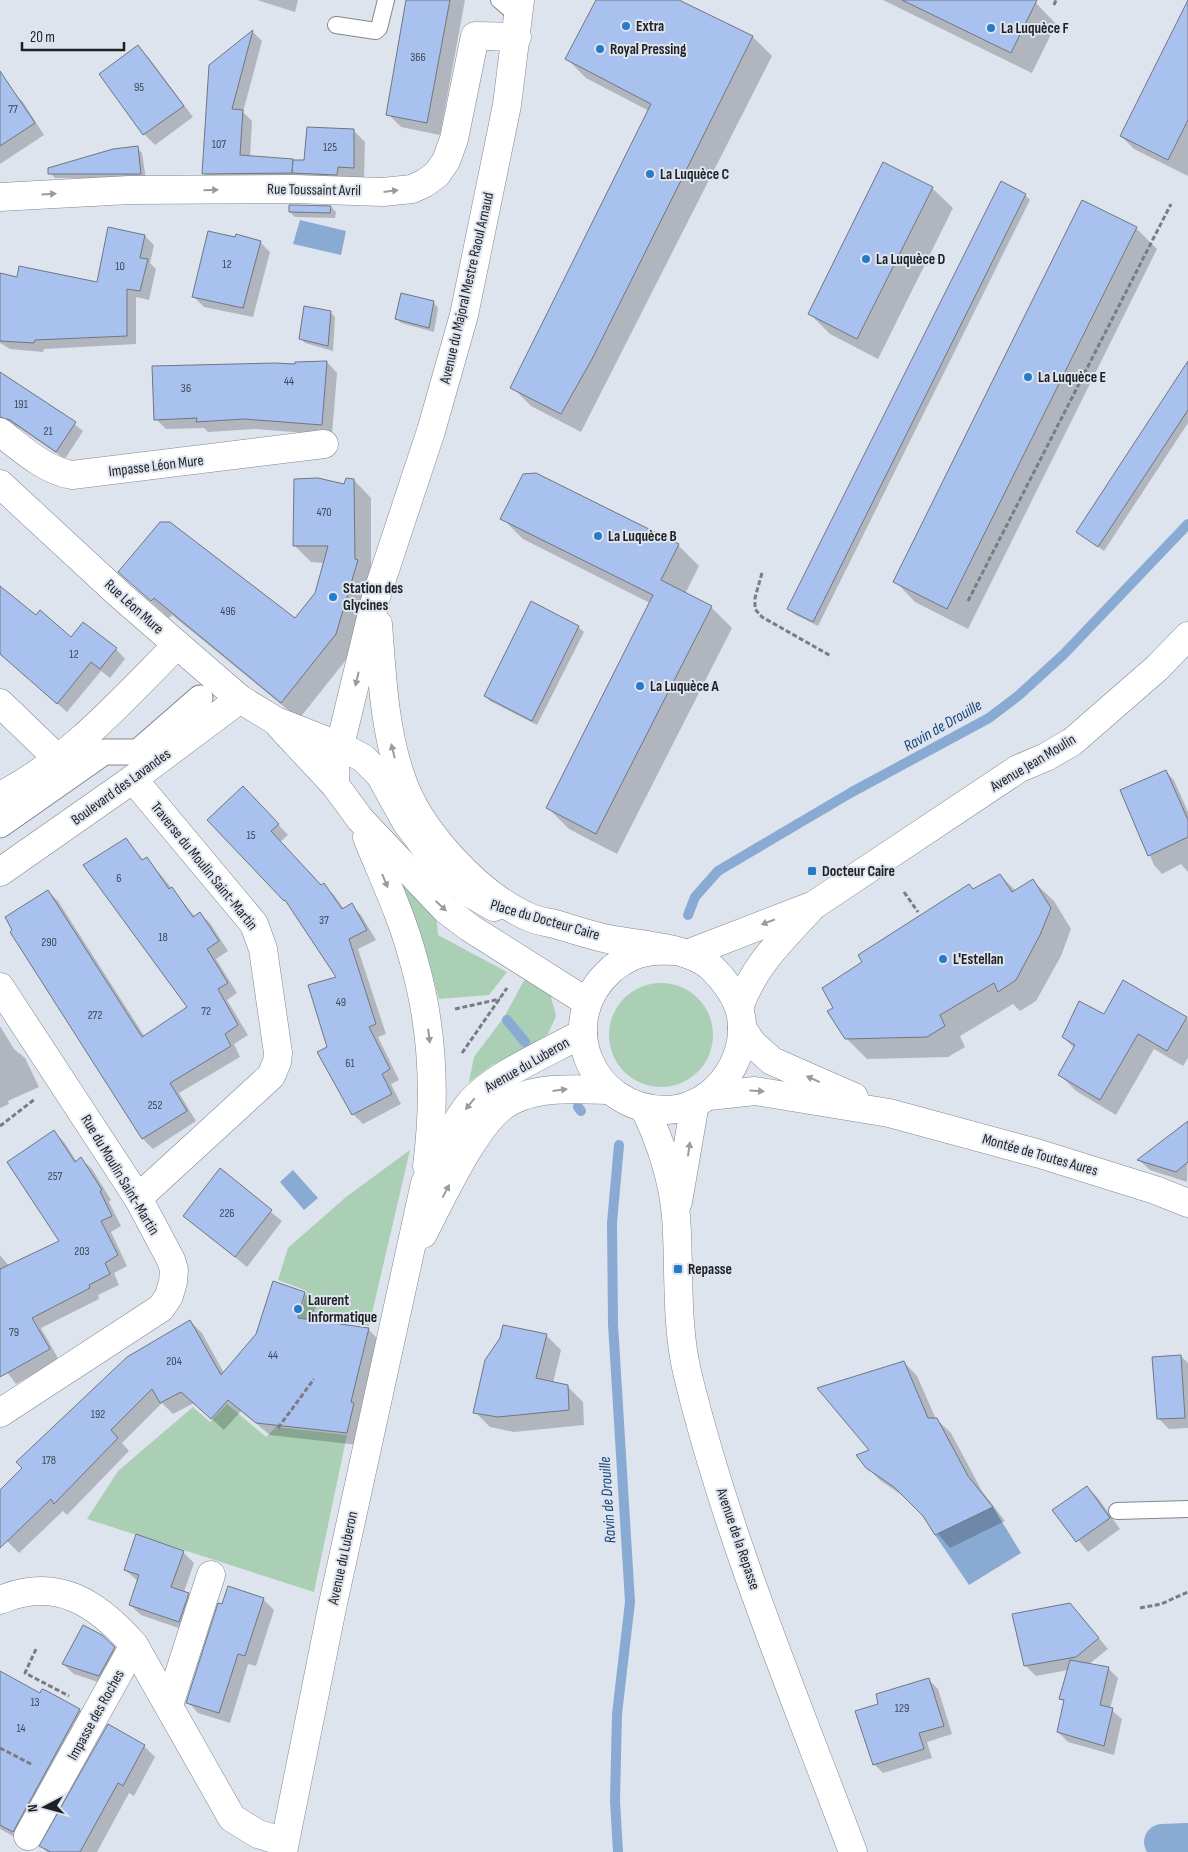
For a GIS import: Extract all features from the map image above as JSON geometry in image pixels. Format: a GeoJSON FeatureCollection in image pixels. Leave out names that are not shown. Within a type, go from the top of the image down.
{"type":"FeatureCollection","features":[{"type":"Feature","properties":{"kind":"street","name":"Rue Toussaint Avril"},"geometry":{"type":"LineString","coordinates":[[0,197],[128,190],[294,189],[383,192],[402,190],[425,183],[437,174],[446,161],[454,139],[476,36],[514,14]]}},
{"type":"Feature","properties":{"kind":"street","name":"Avenue du Majoral Mestre Raoul Arnaud"},"geometry":{"type":"LineString","coordinates":[[340,746],[376,597],[456,347],[492,180],[514,14]]}},
{"type":"Feature","properties":{"kind":"street","name":"Impasse Léon Mure"},"geometry":{"type":"LineString","coordinates":[[0,432],[43,464],[58,472],[72,475],[324,444]]}},
{"type":"Feature","properties":{"kind":"street","name":"Rue Léon Mure"},"geometry":{"type":"LineString","coordinates":[[0,484],[240,700],[276,721]]}},
{"type":"Feature","properties":{"kind":"street","name":"Avenue du Majoral Mestre Raoul Arnaud"},"geometry":{"type":"LineString","coordinates":[[376,597],[384,702],[394,754],[406,791],[422,819],[452,859],[476,881],[531,918]]}},
{"type":"Feature","properties":{"kind":"street","name":"Avenue Jean Moulin"},"geometry":{"type":"LineString","coordinates":[[740,1018],[752,976],[762,962],[814,905],[1018,769],[1046,757],[1072,742],[1157,668],[1188,636]]}},
{"type":"Feature","properties":{"kind":"street"},"geometry":{"type":"LineString","coordinates":[[0,796],[35,777],[58,759],[178,645]]}},
{"type":"Feature","properties":{"kind":"street"},"geometry":{"type":"LineString","coordinates":[[0,825],[104,752],[138,752],[200,698]]}},
{"type":"Feature","properties":{"kind":"street","name":"Boulevard des Lavandes"},"geometry":{"type":"LineString","coordinates":[[0,872],[133,779],[240,700]]}},
{"type":"Feature","properties":{"kind":"street"},"geometry":{"type":"LineString","coordinates":[[0,704],[58,759]]}},
{"type":"Feature","properties":{"kind":"street","name":"Place du Docteur Caire"},"geometry":{"type":"LineString","coordinates":[[276,721],[340,746],[363,758],[374,768],[406,822],[438,866],[451,879],[482,902],[531,918],[606,938],[680,952],[710,966],[728,984],[740,1018]]}},
{"type":"Feature","properties":{"kind":"street","name":"Place du Docteur Caire"},"geometry":{"type":"LineString","coordinates":[[276,721],[335,785],[360,819],[445,909],[470,928],[587,1002]]}},
{"type":"Feature","properties":{"kind":"street"},"geometry":{"type":"LineString","coordinates":[[335,785],[335,766],[340,746]]}},
{"type":"Feature","properties":{"kind":"street","name":"Traverse du Moulin Saint-Martin"},"geometry":{"type":"LineString","coordinates":[[133,779],[254,924],[263,949],[278,1053],[277,1062],[271,1076],[138,1198]]}},
{"type":"Feature","properties":{"kind":"street"},"geometry":{"type":"LineString","coordinates":[[360,819],[402,923],[417,972],[426,1015],[430,1050],[432,1111],[425,1183]]}},
{"type":"Feature","properties":{"kind":"street","name":"Avenue Jean Moulin"},"geometry":{"type":"LineString","coordinates":[[680,952],[814,905]]}},
{"type":"Feature","properties":{"kind":"street","name":"Place du Docteur Caire"},"geometry":{"type":"LineString","coordinates":[[680,952],[646,952],[621,961],[601,979],[587,1002],[583,1018],[586,1056],[595,1074],[609,1090],[625,1101],[644,1108],[670,1110],[702,1099]]}},
{"type":"Feature","properties":{"kind":"street","name":"Rue du Moulin Saint-Martin"},"geometry":{"type":"LineString","coordinates":[[0,987],[138,1198],[174,1270],[174,1282],[165,1303],[0,1413]]}},
{"type":"Feature","properties":{"kind":"street"},"geometry":{"type":"LineString","coordinates":[[702,1099],[727,1077],[738,1054],[740,1018]]}},
{"type":"Feature","properties":{"kind":"street","name":"Montée de Toutes Aures"},"geometry":{"type":"LineString","coordinates":[[740,1018],[752,1043],[772,1061],[889,1113]]}},
{"type":"Feature","properties":{"kind":"street","name":"Avenue du Luberon"},"geometry":{"type":"LineString","coordinates":[[284,1847],[332,1608],[425,1183],[458,1120],[476,1097],[491,1085],[583,1033]]}},
{"type":"Feature","properties":{"kind":"street","name":"Avenue du Luberon"},"geometry":{"type":"LineString","coordinates":[[407,1264],[459,1168],[488,1122],[500,1108],[518,1097],[535,1093],[573,1088],[609,1090]]}},
{"type":"Feature","properties":{"kind":"street","name":"Montée de Toutes Aures"},"geometry":{"type":"LineString","coordinates":[[702,1099],[755,1091],[889,1113],[1040,1154],[1155,1190],[1188,1203]]}},
{"type":"Feature","properties":{"kind":"street","name":"Avenue de la Repasse"},"geometry":{"type":"LineString","coordinates":[[676,1214],[702,1099]]}},
{"type":"Feature","properties":{"kind":"street","name":"Avenue de la Repasse"},"geometry":{"type":"LineString","coordinates":[[644,1108],[653,1125],[663,1154],[676,1214],[681,1324],[686,1369],[698,1415],[738,1543],[853,1851]]}},
{"type":"Feature","properties":{"kind":"street"},"geometry":{"type":"LineString","coordinates":[[169,1705],[211,1575]]}},
{"type":"Feature","properties":{"kind":"street","name":"Impasse des Roches"},"geometry":{"type":"LineString","coordinates":[[0,1600],[10,1596],[38,1591],[70,1596],[98,1609],[134,1645],[232,1818],[284,1847]]}},
{"type":"Feature","properties":{"kind":"street","name":"Impasse des Roches"},"geometry":{"type":"LineString","coordinates":[[28,1836],[134,1645]]}},
{"type":"Feature","properties":{"kind":"lane"},"geometry":{"type":"LineString","coordinates":[[336,25],[376,31],[379,28],[386,0]]}},
{"type":"Feature","properties":{"kind":"lane"},"geometry":{"type":"LineString","coordinates":[[1117,1511],[1188,1509]]}},
{"type":"Feature","properties":{"kind":"path"},"geometry":{"type":"LineString","coordinates":[[1054,5],[1056,0]]}},
{"type":"Feature","properties":{"kind":"path"},"geometry":{"type":"LineString","coordinates":[[968,602],[1171,204]]}},
{"type":"Feature","properties":{"kind":"path"},"geometry":{"type":"LineString","coordinates":[[762,574],[755,598],[755,609],[762,616],[831,656]]}},
{"type":"Feature","properties":{"kind":"path"},"geometry":{"type":"LineString","coordinates":[[904,892],[918,912]]}},
{"type":"Feature","properties":{"kind":"path"},"geometry":{"type":"LineString","coordinates":[[459,1058],[510,983]]}},
{"type":"Feature","properties":{"kind":"path"},"geometry":{"type":"LineString","coordinates":[[454,1010],[500,999]]}},
{"type":"Feature","properties":{"kind":"path"},"geometry":{"type":"LineString","coordinates":[[0,1126],[61,1078]]}},
{"type":"Feature","properties":{"kind":"path"},"geometry":{"type":"LineString","coordinates":[[278,1428],[314,1379]]}},
{"type":"Feature","properties":{"kind":"path"},"geometry":{"type":"LineString","coordinates":[[1140,1608],[1161,1604],[1188,1592]]}},
{"type":"Feature","properties":{"kind":"path"},"geometry":{"type":"LineString","coordinates":[[36,1649],[25,1673],[43,1684]]}},
{"type":"Feature","properties":{"kind":"green space"},"geometry":{"type":"Polygon","coordinates":[[[401,882],[436,914],[438,935],[507,972],[489,995],[439,999],[425,948],[401,882]]]}},
{"type":"Feature","properties":{"kind":"green space"},"geometry":{"type":"Polygon","coordinates":[[[526,977],[550,993],[556,1016],[548,1034],[523,1051],[492,1065],[469,1082],[474,1057],[504,1017],[526,977]]]}},
{"type":"Feature","properties":{"kind":"green space"},"geometry":{"type":"Polygon","coordinates":[[[661,983],[681,987],[690,992],[704,1006],[709,1015],[713,1035],[709,1055],[704,1064],[690,1078],[681,1083],[661,1087],[641,1083],[632,1078],[618,1064],[613,1055],[609,1035],[613,1015],[618,1006],[632,992],[641,987],[661,983]]]}},
{"type":"Feature","properties":{"kind":"green space"},"geometry":{"type":"Polygon","coordinates":[[[410,1150],[369,1326],[312,1318],[310,1326],[297,1325],[307,1291],[278,1280],[288,1248],[346,1197],[410,1150]]]}},
{"type":"Feature","properties":{"kind":"green space"},"geometry":{"type":"Polygon","coordinates":[[[227,1404],[266,1437],[276,1427],[347,1435],[314,1592],[87,1519],[118,1471],[193,1407],[210,1422],[227,1404]]]}},
{"type":"Feature","properties":{"kind":"water"},"geometry":{"type":"Polygon","coordinates":[[[300,220],[346,231],[341,255],[293,244],[300,220]]]}},
{"type":"Feature","properties":{"kind":"water"},"geometry":{"type":"Polygon","coordinates":[[[293,1170],[318,1198],[304,1210],[280,1182],[293,1170]]]}},
{"type":"Feature","properties":{"kind":"water"},"geometry":{"type":"Polygon","coordinates":[[[993,1507],[1021,1553],[969,1585],[935,1535],[993,1507]]]}},
{"type":"Feature","properties":{"kind":"building"},"geometry":{"type":"Polygon","coordinates":[[[406,0],[450,0],[427,123],[386,115],[406,0]]]}},
{"type":"Feature","properties":{"kind":"building","name":"La Luquèce C"},"geometry":{"type":"Polygon","coordinates":[[[596,0],[679,0],[753,36],[592,359],[561,414],[510,388],[651,104],[565,59],[596,0]]]}},
{"type":"Feature","properties":{"kind":"building","name":"La Luquèce F"},"geometry":{"type":"Polygon","coordinates":[[[902,0],[1037,0],[1011,53],[902,0]]]}},
{"type":"Feature","properties":{"kind":"building"},"geometry":{"type":"Polygon","coordinates":[[[1188,0],[1188,120],[1168,160],[1120,136],[1188,0]]]}},
{"type":"Feature","properties":{"kind":"building"},"geometry":{"type":"Polygon","coordinates":[[[253,30],[232,109],[243,110],[240,155],[293,159],[292,173],[202,174],[209,65],[253,30]]]}},
{"type":"Feature","properties":{"kind":"building"},"geometry":{"type":"Polygon","coordinates":[[[138,45],[184,106],[143,135],[99,74],[138,45]]]}},
{"type":"Feature","properties":{"kind":"building"},"geometry":{"type":"Polygon","coordinates":[[[0,71],[35,123],[0,146],[0,71]]]}},
{"type":"Feature","properties":{"kind":"building"},"geometry":{"type":"Polygon","coordinates":[[[307,127],[354,129],[354,168],[338,167],[337,175],[292,173],[293,160],[304,160],[307,127]]]}},
{"type":"Feature","properties":{"kind":"building"},"geometry":{"type":"Polygon","coordinates":[[[138,146],[141,174],[48,174],[48,168],[113,149],[138,146]]]}},
{"type":"Feature","properties":{"kind":"building","name":"La Luquèce D"},"geometry":{"type":"Polygon","coordinates":[[[883,162],[933,187],[857,339],[808,314],[883,162]]]}},
{"type":"Feature","properties":{"kind":"building"},"geometry":{"type":"Polygon","coordinates":[[[1001,181],[1026,194],[813,622],[787,609],[1001,181]]]}},
{"type":"Feature","properties":{"kind":"building","name":"La Luquèce E"},"geometry":{"type":"Polygon","coordinates":[[[1082,200],[1137,227],[947,609],[893,582],[1082,200]]]}},
{"type":"Feature","properties":{"kind":"building"},"geometry":{"type":"Polygon","coordinates":[[[289,205],[331,206],[330,213],[289,212],[289,205]]]}},
{"type":"Feature","properties":{"kind":"building"},"geometry":{"type":"Polygon","coordinates":[[[108,227],[145,235],[140,258],[148,259],[140,291],[127,289],[127,336],[35,340],[34,343],[0,341],[0,273],[17,277],[19,266],[97,282],[108,227]]]}},
{"type":"Feature","properties":{"kind":"building"},"geometry":{"type":"Polygon","coordinates":[[[208,231],[235,237],[236,234],[261,241],[243,308],[192,297],[208,231]]]}},
{"type":"Feature","properties":{"kind":"building"},"geometry":{"type":"Polygon","coordinates":[[[401,293],[434,301],[429,328],[395,319],[401,293]]]}},
{"type":"Feature","properties":{"kind":"building"},"geometry":{"type":"Polygon","coordinates":[[[304,306],[331,311],[328,346],[299,339],[304,306]]]}},
{"type":"Feature","properties":{"kind":"building"},"geometry":{"type":"Polygon","coordinates":[[[327,361],[322,425],[244,419],[196,422],[197,418],[154,420],[152,366],[295,364],[295,362],[327,361]]]}},
{"type":"Feature","properties":{"kind":"building"},"geometry":{"type":"Polygon","coordinates":[[[1188,361],[1188,410],[1098,547],[1076,532],[1188,361]]]}},
{"type":"Feature","properties":{"kind":"building"},"geometry":{"type":"Polygon","coordinates":[[[0,372],[76,422],[56,452],[10,420],[0,417],[0,372]]]}},
{"type":"Feature","properties":{"kind":"building"},"geometry":{"type":"Polygon","coordinates":[[[536,473],[679,544],[661,580],[712,606],[596,834],[546,808],[653,595],[500,519],[523,474],[536,473]]]}},
{"type":"Feature","properties":{"kind":"building"},"geometry":{"type":"Polygon","coordinates":[[[318,478],[344,484],[346,478],[354,479],[355,559],[358,560],[336,634],[281,703],[154,598],[151,601],[118,572],[160,522],[170,522],[295,618],[315,593],[328,546],[293,546],[294,479],[318,478]]]}},
{"type":"Feature","properties":{"kind":"building"},"geometry":{"type":"Polygon","coordinates":[[[0,586],[36,615],[40,610],[71,637],[83,622],[117,648],[100,669],[91,662],[57,704],[0,654],[0,586]]]}},
{"type":"Feature","properties":{"kind":"building"},"geometry":{"type":"Polygon","coordinates":[[[531,601],[579,626],[532,721],[484,696],[531,601]]]}},
{"type":"Feature","properties":{"kind":"building"},"geometry":{"type":"Polygon","coordinates":[[[1166,770],[1188,820],[1188,837],[1148,856],[1120,790],[1166,770]]]}},
{"type":"Feature","properties":{"kind":"building"},"geometry":{"type":"Polygon","coordinates":[[[243,786],[279,824],[271,831],[321,885],[324,883],[342,909],[352,903],[367,930],[349,939],[376,1024],[369,1027],[390,1069],[382,1074],[392,1094],[352,1115],[317,1052],[327,1047],[308,985],[336,977],[285,900],[207,820],[243,786]]]}},
{"type":"Feature","properties":{"kind":"building"},"geometry":{"type":"Polygon","coordinates":[[[126,838],[142,860],[147,857],[169,889],[172,887],[193,917],[200,912],[219,941],[207,949],[228,983],[218,989],[238,1025],[225,1034],[231,1046],[170,1083],[187,1111],[142,1139],[10,932],[12,930],[5,917],[48,890],[142,1037],[187,1007],[83,865],[126,838]]]}},
{"type":"Feature","properties":{"kind":"building","name":"L'Estellan"},"geometry":{"type":"Polygon","coordinates":[[[1000,874],[1012,892],[1033,879],[1051,908],[1040,935],[1016,980],[998,992],[994,983],[940,1015],[945,1026],[927,1037],[845,1039],[827,1011],[833,1008],[822,988],[862,962],[858,955],[969,884],[973,889],[1000,874]]]}},
{"type":"Feature","properties":{"kind":"building"},"geometry":{"type":"Polygon","coordinates":[[[1123,980],[1187,1017],[1167,1051],[1138,1034],[1100,1100],[1058,1075],[1075,1045],[1062,1037],[1079,1001],[1104,1014],[1123,980]]]}},
{"type":"Feature","properties":{"kind":"building"},"geometry":{"type":"Polygon","coordinates":[[[1188,1121],[1188,1162],[1176,1172],[1137,1160],[1188,1121]]]}},
{"type":"Feature","properties":{"kind":"building"},"geometry":{"type":"Polygon","coordinates":[[[54,1130],[75,1162],[81,1157],[102,1190],[100,1191],[112,1216],[101,1221],[118,1255],[105,1263],[110,1274],[89,1285],[90,1288],[32,1318],[50,1349],[0,1377],[0,1269],[59,1241],[7,1162],[54,1130]]]}},
{"type":"Feature","properties":{"kind":"building"},"geometry":{"type":"Polygon","coordinates":[[[220,1168],[272,1210],[235,1257],[183,1216],[220,1168]]]}},
{"type":"Feature","properties":{"kind":"building"},"geometry":{"type":"Polygon","coordinates":[[[273,1281],[305,1292],[298,1318],[369,1328],[351,1402],[354,1403],[347,1433],[256,1423],[228,1400],[211,1419],[181,1392],[160,1403],[152,1389],[111,1430],[118,1438],[54,1504],[51,1499],[0,1548],[0,1490],[22,1468],[16,1462],[127,1357],[190,1320],[221,1375],[256,1334],[273,1281]]]}},
{"type":"Feature","properties":{"kind":"building"},"geometry":{"type":"Polygon","coordinates":[[[503,1325],[547,1334],[536,1378],[568,1385],[569,1410],[498,1417],[473,1413],[485,1360],[500,1338],[503,1325]]]}},
{"type":"Feature","properties":{"kind":"building"},"geometry":{"type":"Polygon","coordinates":[[[1181,1355],[1185,1418],[1157,1419],[1152,1357],[1181,1355]]]}},
{"type":"Feature","properties":{"kind":"building"},"geometry":{"type":"Polygon","coordinates":[[[904,1361],[928,1418],[937,1418],[968,1476],[993,1507],[935,1535],[923,1516],[894,1487],[866,1468],[856,1455],[869,1450],[817,1388],[904,1361]]]}},
{"type":"Feature","properties":{"kind":"building"},"geometry":{"type":"Polygon","coordinates":[[[1087,1486],[1110,1518],[1076,1542],[1052,1510],[1087,1486]]]}},
{"type":"Feature","properties":{"kind":"building"},"geometry":{"type":"Polygon","coordinates":[[[136,1534],[184,1551],[171,1587],[189,1593],[179,1622],[129,1605],[139,1575],[124,1570],[136,1534]]]}},
{"type":"Feature","properties":{"kind":"building"},"geometry":{"type":"Polygon","coordinates":[[[228,1586],[264,1598],[245,1656],[238,1654],[219,1713],[186,1703],[218,1603],[222,1604],[228,1586]]]}},
{"type":"Feature","properties":{"kind":"building"},"geometry":{"type":"Polygon","coordinates":[[[1070,1603],[1099,1638],[1076,1657],[1024,1666],[1012,1614],[1070,1603]]]}},
{"type":"Feature","properties":{"kind":"building"},"geometry":{"type":"Polygon","coordinates":[[[83,1625],[102,1635],[115,1647],[99,1676],[62,1664],[83,1625]]]}},
{"type":"Feature","properties":{"kind":"building"},"geometry":{"type":"Polygon","coordinates":[[[1070,1660],[1109,1667],[1100,1705],[1113,1708],[1104,1746],[1057,1732],[1064,1700],[1059,1699],[1070,1660]]]}},
{"type":"Feature","properties":{"kind":"building"},"geometry":{"type":"Polygon","coordinates":[[[0,1671],[40,1693],[42,1689],[47,1691],[80,1709],[13,1832],[0,1825],[0,1671]]]}},
{"type":"Feature","properties":{"kind":"building"},"geometry":{"type":"Polygon","coordinates":[[[929,1678],[944,1726],[919,1733],[924,1749],[873,1765],[855,1711],[878,1704],[876,1694],[929,1678]]]}},
{"type":"Feature","properties":{"kind":"building"},"geometry":{"type":"Polygon","coordinates":[[[108,1724],[145,1745],[123,1786],[118,1783],[80,1852],[51,1852],[39,1846],[108,1724]]]}},
{"type":"Feature","properties":{"kind":"waterway","name":"Ravin de Drouille"},"geometry":{"type":"LineString","coordinates":[[688,915],[695,897],[718,871],[852,792],[989,718],[1018,696],[1064,654],[1188,524]]}},
{"type":"Feature","properties":{"kind":"waterway"},"geometry":{"type":"LineString","coordinates":[[507,1020],[525,1042]]}},
{"type":"Feature","properties":{"kind":"waterway"},"geometry":{"type":"LineString","coordinates":[[578,1107],[581,1111]]}},
{"type":"Feature","properties":{"kind":"waterway","name":"Ravin de Drouille"},"geometry":{"type":"LineString","coordinates":[[618,1852],[615,1801],[617,1714],[630,1602],[613,1324],[612,1223],[619,1145]]}},
{"type":"Feature","properties":{"kind":"waterway"},"geometry":{"type":"LineString","coordinates":[[1162,1842],[1188,1841]]}},
{"type":"Feature","properties":{"kind":"place","name":"Extra"},"geometry":{"type":"Point","coordinates":[626,26]}},
{"type":"Feature","properties":{"kind":"place","name":"La Luquèce F"},"geometry":{"type":"Point","coordinates":[991,28]}},
{"type":"Feature","properties":{"kind":"place","name":"Royal Pressing"},"geometry":{"type":"Point","coordinates":[600,49]}},
{"type":"Feature","properties":{"kind":"place","name":"La Luquèce C"},"geometry":{"type":"Point","coordinates":[650,174]}},
{"type":"Feature","properties":{"kind":"place","name":"La Luquèce D"},"geometry":{"type":"Point","coordinates":[866,259]}},
{"type":"Feature","properties":{"kind":"place","name":"La Luquèce E"},"geometry":{"type":"Point","coordinates":[1028,377]}},
{"type":"Feature","properties":{"kind":"place","name":"La Luquèce B"},"geometry":{"type":"Point","coordinates":[598,536]}},
{"type":"Feature","properties":{"kind":"place","name":"Station des Glycines"},"geometry":{"type":"Point","coordinates":[333,597]}},
{"type":"Feature","properties":{"kind":"place","name":"La Luquèce A"},"geometry":{"type":"Point","coordinates":[640,686]}},
{"type":"Feature","properties":{"kind":"place","name":"Docteur Caire"},"geometry":{"type":"Point","coordinates":[812,871]}},
{"type":"Feature","properties":{"kind":"place","name":"L'Estellan"},"geometry":{"type":"Point","coordinates":[943,959]}},
{"type":"Feature","properties":{"kind":"place","name":"Repasse"},"geometry":{"type":"Point","coordinates":[678,1269]}},
{"type":"Feature","properties":{"kind":"place","name":"Laurent Informatique"},"geometry":{"type":"Point","coordinates":[298,1309]}}]}
